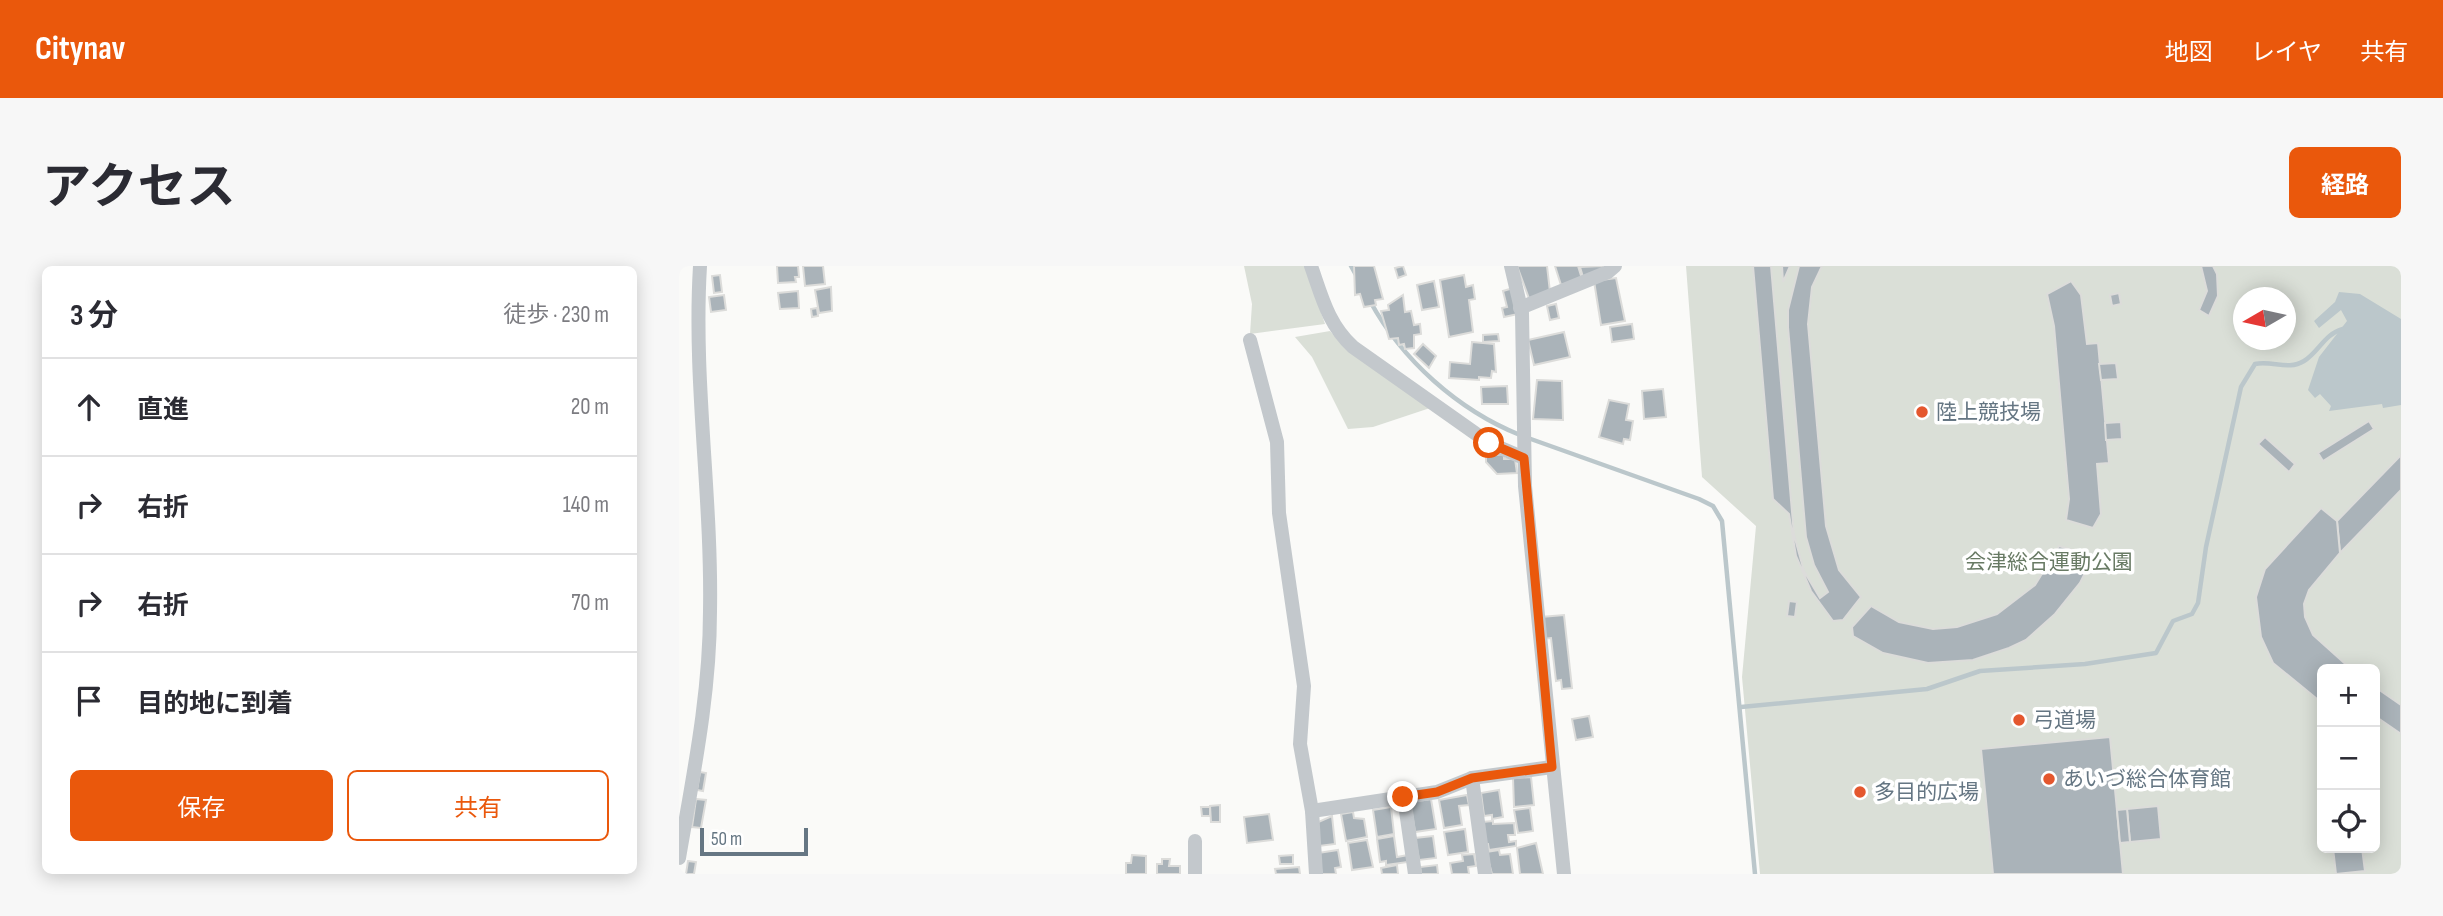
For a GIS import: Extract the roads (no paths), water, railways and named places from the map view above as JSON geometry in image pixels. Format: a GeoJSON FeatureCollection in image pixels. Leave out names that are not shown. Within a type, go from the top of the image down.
{"type":"FeatureCollection","features":[{"type":"Feature","properties":{"kind":"street"},"geometry":{"type":"LineString","coordinates":[[679,858],[706,696],[711,611],[699,329],[700,266]]}},
{"type":"Feature","properties":{"kind":"street"},"geometry":{"type":"LineString","coordinates":[[1311,266],[1328,317],[1338,333],[1353,347],[1489,443],[1524,458]]}},
{"type":"Feature","properties":{"kind":"street"},"geometry":{"type":"LineString","coordinates":[[1511,266],[1520,308],[1524,358],[1524,458],[1564,874]]}},
{"type":"Feature","properties":{"kind":"street"},"geometry":{"type":"LineString","coordinates":[[1520,308],[1608,272],[1615,266]]}},
{"type":"Feature","properties":{"kind":"street"},"geometry":{"type":"LineString","coordinates":[[1251,340],[1277,442],[1279,513],[1304,686],[1300,744],[1312,811],[1316,874]]}},
{"type":"Feature","properties":{"kind":"street"},"geometry":{"type":"LineString","coordinates":[[1312,811],[1437,792],[1472,778],[1552,767]]}},
{"type":"Feature","properties":{"kind":"street"},"geometry":{"type":"LineString","coordinates":[[1472,778],[1485,874]]}},
{"type":"Feature","properties":{"kind":"street"},"geometry":{"type":"LineString","coordinates":[[1403,797],[1416,874]]}},
{"type":"Feature","properties":{"kind":"street"},"geometry":{"type":"LineString","coordinates":[[1195,841],[1195,874]]}},
{"type":"Feature","properties":{"kind":"waterway"},"geometry":{"type":"LineString","coordinates":[[1351,266],[1356,275]]}},
{"type":"Feature","properties":{"kind":"waterway"},"geometry":{"type":"LineString","coordinates":[[1370,301],[1398,343],[1434,381],[1475,412],[1520,435]]}},
{"type":"Feature","properties":{"kind":"waterway"},"geometry":{"type":"LineString","coordinates":[[1741,707],[1927,689],[1980,671],[2085,664],[2156,653],[2173,621],[2192,614],[2198,603],[2206,547],[2241,387],[2255,364],[2298,364],[2336,331],[2343,329]]}},
{"type":"Feature","properties":{"kind":"waterway"},"geometry":{"type":"LineString","coordinates":[[1528,438],[1699,499],[1713,506],[1722,521],[1755,874]]}},
{"type":"Feature","properties":{"kind":"place","name":"陸上競技場"},"geometry":{"type":"Point","coordinates":[1922,412]}},
{"type":"Feature","properties":{"kind":"place","name":"弓道場"},"geometry":{"type":"Point","coordinates":[2019,720]}},
{"type":"Feature","properties":{"kind":"place","name":"あいづ総合体育館"},"geometry":{"type":"Point","coordinates":[2049,779]}},
{"type":"Feature","properties":{"kind":"place","name":"多目的広場"},"geometry":{"type":"Point","coordinates":[1860,792]}},
{"type":"Feature","properties":{"kind":"park label","name":"会津総合運動公園"},"geometry":{"type":"Point","coordinates":[2049,562]}}]}
